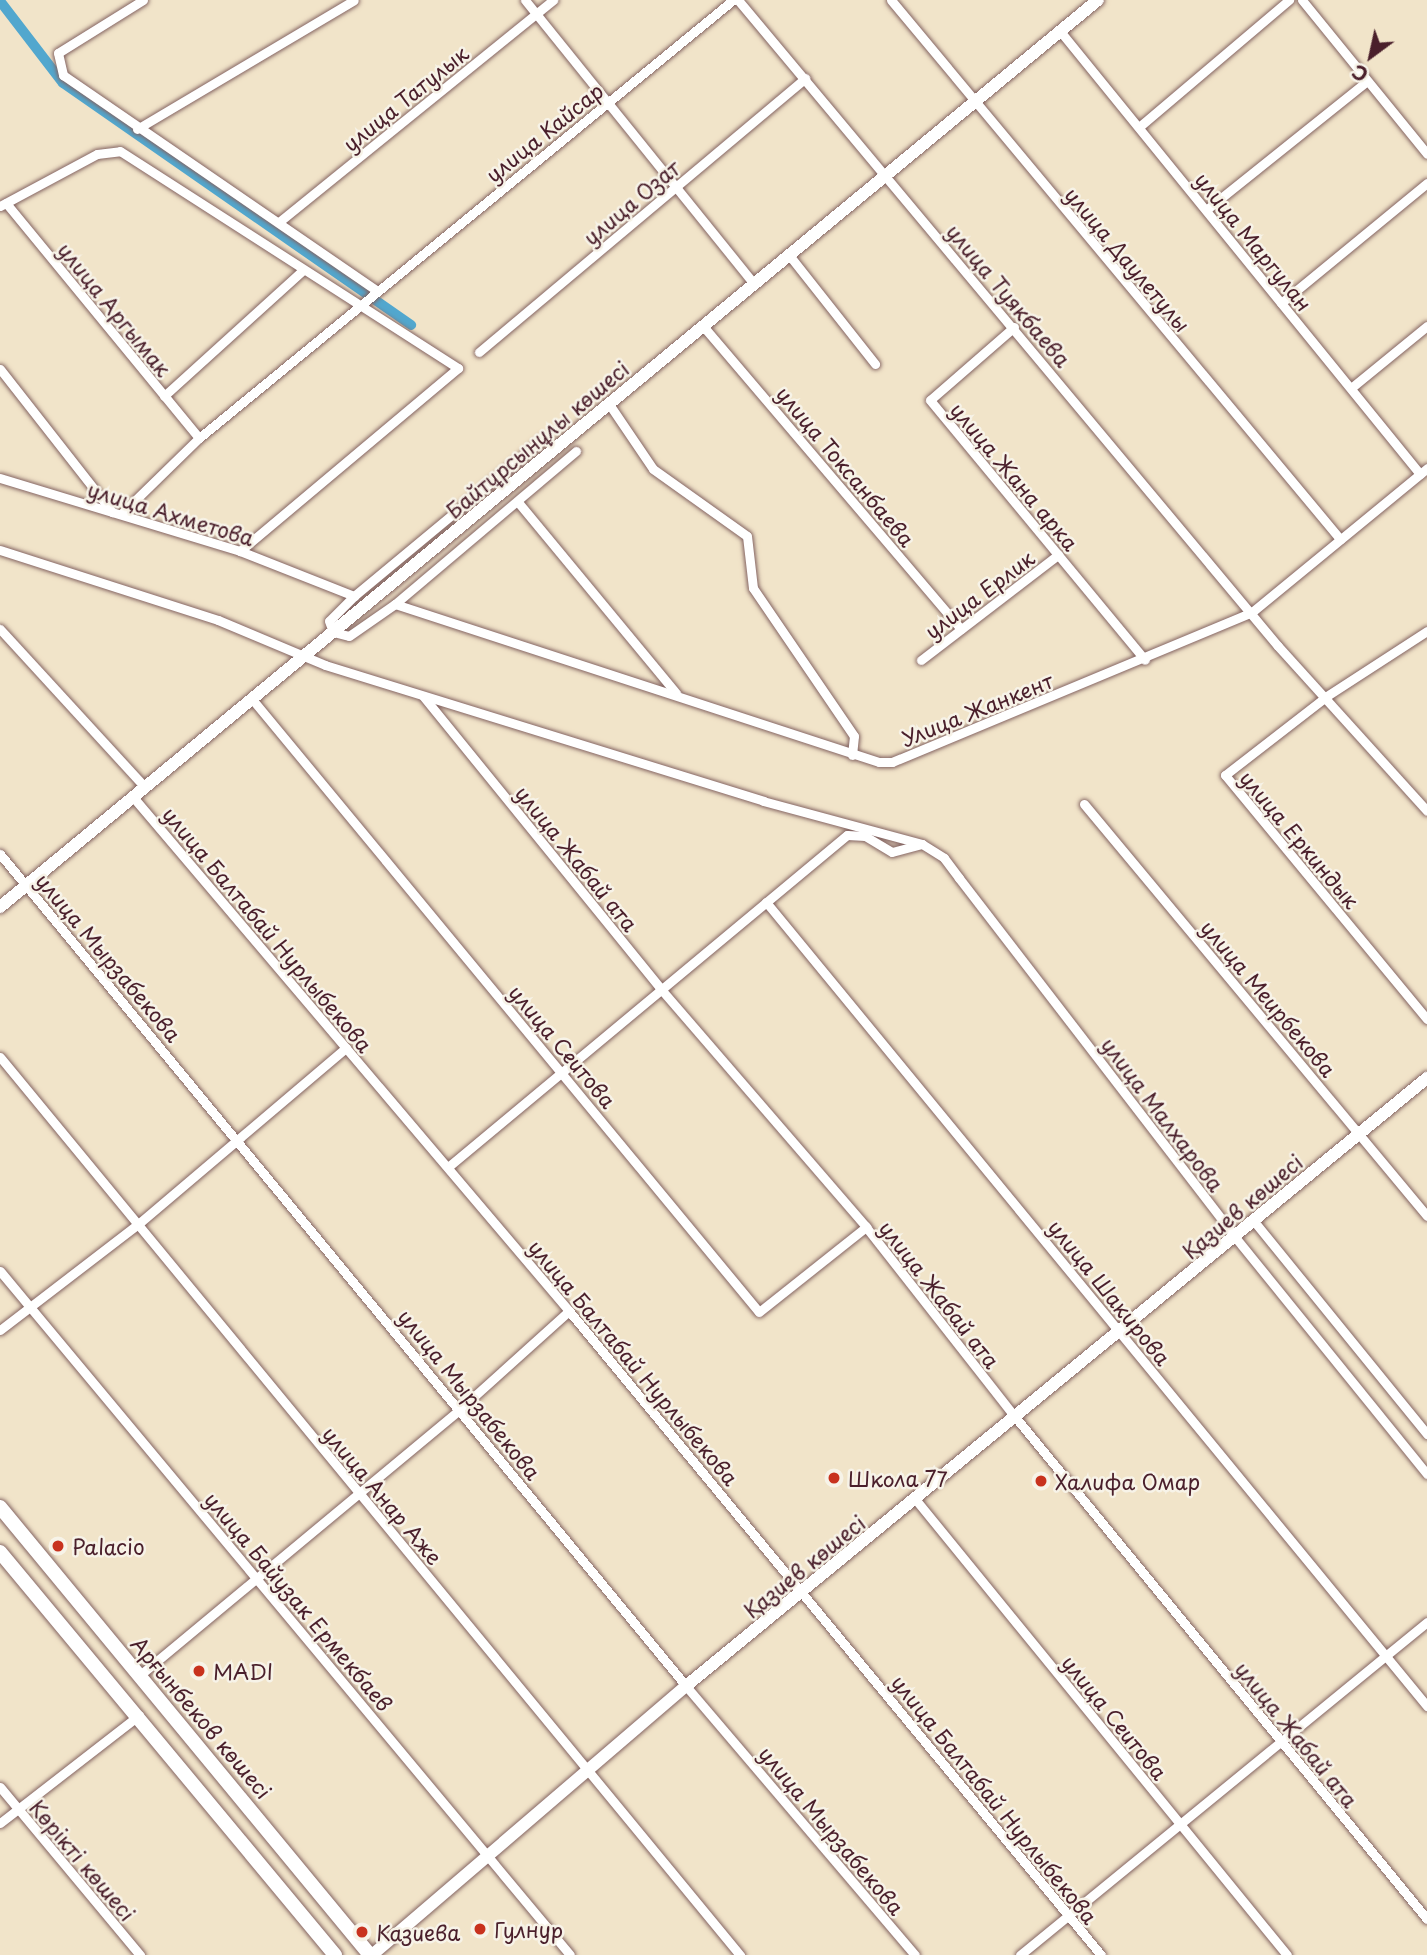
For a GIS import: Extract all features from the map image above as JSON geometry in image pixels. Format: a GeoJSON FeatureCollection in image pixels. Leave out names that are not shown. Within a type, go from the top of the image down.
{"type":"FeatureCollection","features":[{"type":"Feature","properties":{"kind":"main road","name":"Байтұрсынұлы көшесі"},"geometry":{"type":"LineString","coordinates":[[0,907],[1098,0]]}},
{"type":"Feature","properties":{"kind":"main road","name":"Қазиев көшесі"},"geometry":{"type":"LineString","coordinates":[[371,1955],[491,1856],[686,1686],[1016,1418],[1427,1078]]}},
{"type":"Feature","properties":{"kind":"main road","name":"Арғынбеков көшесі"},"geometry":{"type":"LineString","coordinates":[[0,1507],[371,1955]]}},
{"type":"Feature","properties":{"kind":"main road"},"geometry":{"type":"LineString","coordinates":[[0,1552],[139,1715],[335,1955]]}},
{"type":"Feature","properties":{"kind":"street"},"geometry":{"type":"LineString","coordinates":[[143,0],[58,53],[58,63],[71,84],[279,222],[377,291]]}},
{"type":"Feature","properties":{"kind":"street"},"geometry":{"type":"LineString","coordinates":[[137,129],[354,0]]}},
{"type":"Feature","properties":{"kind":"street"},"geometry":{"type":"LineString","coordinates":[[525,0],[678,185],[754,284]]}},
{"type":"Feature","properties":{"kind":"street","name":"улица Татулык"},"geometry":{"type":"LineString","coordinates":[[279,222],[553,0]]}},
{"type":"Feature","properties":{"kind":"street","name":"улица Кайсар"},"geometry":{"type":"LineString","coordinates":[[361,305],[733,0]]}},
{"type":"Feature","properties":{"kind":"street","name":"улица Туякбаева"},"geometry":{"type":"LineString","coordinates":[[738,0],[1252,612],[1427,811]]}},
{"type":"Feature","properties":{"kind":"street","name":"улица Даулетулы"},"geometry":{"type":"LineString","coordinates":[[891,0],[1340,539]]}},
{"type":"Feature","properties":{"kind":"street"},"geometry":{"type":"LineString","coordinates":[[1139,127],[1289,0]]}},
{"type":"Feature","properties":{"kind":"street"},"geometry":{"type":"LineString","coordinates":[[1301,0],[1427,154]]}},
{"type":"Feature","properties":{"kind":"street","name":"улица Маргулан"},"geometry":{"type":"LineString","coordinates":[[1060,31],[1351,388],[1423,471]]}},
{"type":"Feature","properties":{"kind":"street","name":"улица Озат"},"geometry":{"type":"LineString","coordinates":[[479,352],[805,78]]}},
{"type":"Feature","properties":{"kind":"street"},"geometry":{"type":"LineString","coordinates":[[1206,210],[1367,81]]}},
{"type":"Feature","properties":{"kind":"street"},"geometry":{"type":"LineString","coordinates":[[3,204],[97,154],[120,152],[302,271],[361,305],[458,368],[240,551]]}},
{"type":"Feature","properties":{"kind":"street"},"geometry":{"type":"LineString","coordinates":[[1281,303],[1427,183]]}},
{"type":"Feature","properties":{"kind":"street","name":"улица Аргымак"},"geometry":{"type":"LineString","coordinates":[[3,204],[199,438]]}},
{"type":"Feature","properties":{"kind":"street"},"geometry":{"type":"LineString","coordinates":[[789,255],[875,364]]}},
{"type":"Feature","properties":{"kind":"street"},"geometry":{"type":"LineString","coordinates":[[164,396],[302,271]]}},
{"type":"Feature","properties":{"kind":"street"},"geometry":{"type":"LineString","coordinates":[[0,369],[117,514],[199,438],[361,305]]}},
{"type":"Feature","properties":{"kind":"street","name":"улица Токсанбаева"},"geometry":{"type":"LineString","coordinates":[[703,326],[961,629]]}},
{"type":"Feature","properties":{"kind":"street"},"geometry":{"type":"LineString","coordinates":[[1351,388],[1427,326]]}},
{"type":"Feature","properties":{"kind":"street","name":"улица Жана арка"},"geometry":{"type":"LineString","coordinates":[[1014,327],[930,400],[1145,660]]}},
{"type":"Feature","properties":{"kind":"street"},"geometry":{"type":"LineString","coordinates":[[609,404],[653,469],[747,536],[753,588],[854,736],[852,755]]}},
{"type":"Feature","properties":{"kind":"street"},"geometry":{"type":"LineString","coordinates":[[543,439],[355,596],[329,621],[333,632],[349,636],[395,604],[576,451]]}},
{"type":"Feature","properties":{"kind":"street","name":"Улица Жанкент"},"geometry":{"type":"LineString","coordinates":[[395,604],[415,608],[677,694],[852,755],[892,762],[1145,660],[1252,612],[1423,471]]}},
{"type":"Feature","properties":{"kind":"street","name":"улица Ахметова"},"geometry":{"type":"LineString","coordinates":[[0,478],[240,551],[331,584],[355,596]]}},
{"type":"Feature","properties":{"kind":"street"},"geometry":{"type":"LineString","coordinates":[[518,502],[677,694]]}},
{"type":"Feature","properties":{"kind":"street"},"geometry":{"type":"LineString","coordinates":[[0,550],[218,620],[286,652],[306,654],[325,666],[763,801],[922,844]]}},
{"type":"Feature","properties":{"kind":"street","name":"улица Ерлик"},"geometry":{"type":"LineString","coordinates":[[921,660],[1058,555]]}},
{"type":"Feature","properties":{"kind":"street"},"geometry":{"type":"LineString","coordinates":[[0,629],[145,787]]}},
{"type":"Feature","properties":{"kind":"street","name":"улица Еркиндык"},"geometry":{"type":"LineString","coordinates":[[1427,631],[1327,696],[1225,775],[1427,1019]]}},
{"type":"Feature","properties":{"kind":"street","name":"улица Жабай ата"},"geometry":{"type":"LineString","coordinates":[[421,694],[660,988],[866,1227],[1016,1418],[1427,1919]]}},
{"type":"Feature","properties":{"kind":"street","name":"улица Сеитова"},"geometry":{"type":"LineString","coordinates":[[252,699],[759,1312],[866,1227]]}},
{"type":"Feature","properties":{"kind":"street","name":"улица Балтабай Нурлыбекова"},"geometry":{"type":"LineString","coordinates":[[133,797],[569,1311],[1101,1955]]}},
{"type":"Feature","properties":{"kind":"street","name":"улица Меирбекова"},"geometry":{"type":"LineString","coordinates":[[1084,804],[1427,1216]]}},
{"type":"Feature","properties":{"kind":"street"},"geometry":{"type":"LineString","coordinates":[[448,1167],[847,835],[865,836],[892,852],[922,844]]}},
{"type":"Feature","properties":{"kind":"street","name":"улица Малхарова"},"geometry":{"type":"LineString","coordinates":[[922,844],[944,858],[1235,1237],[1427,1474]]}},
{"type":"Feature","properties":{"kind":"street","name":"улица Мырзабекова"},"geometry":{"type":"LineString","coordinates":[[0,854],[238,1139],[686,1686],[915,1955]]}},
{"type":"Feature","properties":{"kind":"street","name":"улица Шакирова"},"geometry":{"type":"LineString","coordinates":[[766,902],[1427,1706]]}},
{"type":"Feature","properties":{"kind":"street"},"geometry":{"type":"LineString","coordinates":[[0,1330],[137,1224],[346,1048]]}},
{"type":"Feature","properties":{"kind":"street","name":"улица Анар Аже"},"geometry":{"type":"LineString","coordinates":[[0,1057],[740,1955]]}},
{"type":"Feature","properties":{"kind":"street"},"geometry":{"type":"LineString","coordinates":[[1253,1220],[1427,1434]]}},
{"type":"Feature","properties":{"kind":"street","name":"улица Байузак Ермекбаев"},"geometry":{"type":"LineString","coordinates":[[0,1271],[254,1577],[491,1856],[570,1955]]}},
{"type":"Feature","properties":{"kind":"street"},"geometry":{"type":"LineString","coordinates":[[140,1675],[254,1577],[460,1409],[569,1311]]}},
{"type":"Feature","properties":{"kind":"street","name":"улица Сеитова"},"geometry":{"type":"LineString","coordinates":[[916,1500],[1287,1955]]}},
{"type":"Feature","properties":{"kind":"street"},"geometry":{"type":"LineString","coordinates":[[1020,1955],[1427,1622]]}},
{"type":"Feature","properties":{"kind":"street"},"geometry":{"type":"LineString","coordinates":[[0,1823],[139,1715]]}},
{"type":"Feature","properties":{"kind":"street","name":"Көрікті көшесі"},"geometry":{"type":"LineString","coordinates":[[0,1787],[140,1955]]}},
{"type":"Feature","properties":{"kind":"waterway"},"geometry":{"type":"LineString","coordinates":[[0,1],[63,83],[411,325]]}},
{"type":"Feature","properties":{"kind":"place","name":"Школа 77"},"geometry":{"type":"Point","coordinates":[834,1478]}},
{"type":"Feature","properties":{"kind":"place","name":"Халифа Омар"},"geometry":{"type":"Point","coordinates":[1041,1481]}},
{"type":"Feature","properties":{"kind":"place","name":"Palacio"},"geometry":{"type":"Point","coordinates":[58,1546]}},
{"type":"Feature","properties":{"kind":"place","name":"MADI"},"geometry":{"type":"Point","coordinates":[199,1671]}},
{"type":"Feature","properties":{"kind":"place","name":"Гулнур"},"geometry":{"type":"Point","coordinates":[480,1929]}},
{"type":"Feature","properties":{"kind":"place","name":"Казиева"},"geometry":{"type":"Point","coordinates":[362,1932]}}]}
